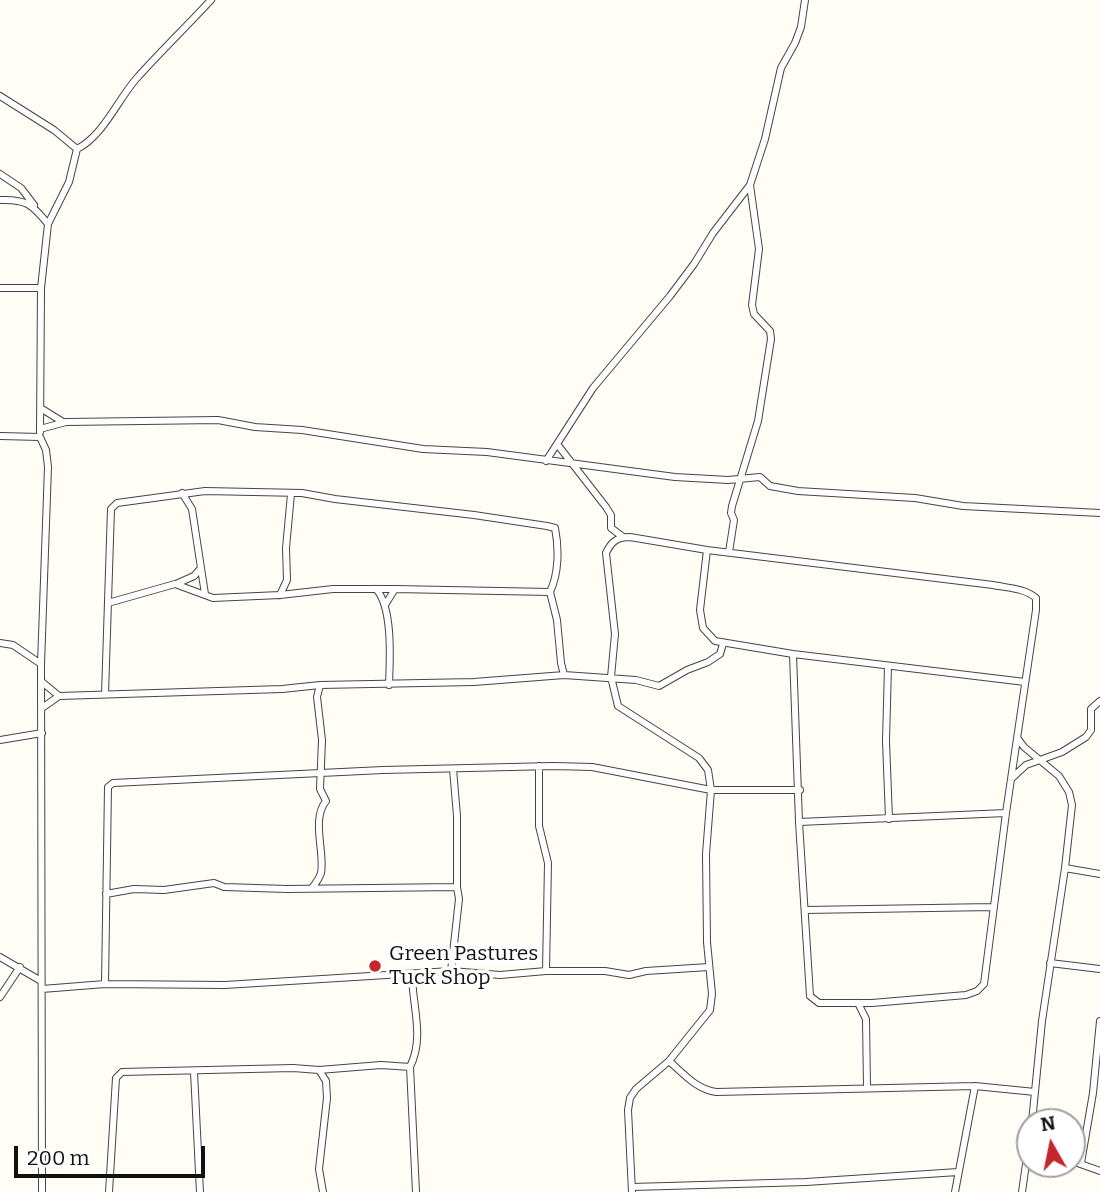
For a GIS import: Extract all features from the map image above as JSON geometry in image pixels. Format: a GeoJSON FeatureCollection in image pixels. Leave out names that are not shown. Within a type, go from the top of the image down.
{"type":"FeatureCollection","features":[{"type":"Feature","properties":{"kind":"street"},"geometry":{"type":"LineString","coordinates":[[77,149],[98,134],[136,79],[211,0]]}},
{"type":"Feature","properties":{"kind":"street"},"geometry":{"type":"LineString","coordinates":[[546,461],[593,388],[670,296],[750,185],[765,139],[781,68],[801,27],[805,0]]}},
{"type":"Feature","properties":{"kind":"street"},"geometry":{"type":"LineString","coordinates":[[0,96],[54,130],[77,149]]}},
{"type":"Feature","properties":{"kind":"street"},"geometry":{"type":"LineString","coordinates":[[42,1192],[41,664],[48,467],[46,450],[40,437],[41,288],[48,223],[69,182],[77,149]]}},
{"type":"Feature","properties":{"kind":"street"},"geometry":{"type":"LineString","coordinates":[[0,174],[28,195],[48,223]]}},
{"type":"Feature","properties":{"kind":"street"},"geometry":{"type":"LineString","coordinates":[[729,552],[734,520],[732,506],[758,421],[771,339],[770,331],[754,314],[752,305],[758,250],[750,185]]}},
{"type":"Feature","properties":{"kind":"street"},"geometry":{"type":"LineString","coordinates":[[0,200],[27,202],[36,208]]}},
{"type":"Feature","properties":{"kind":"street"},"geometry":{"type":"LineString","coordinates":[[0,288],[41,288]]}},
{"type":"Feature","properties":{"kind":"street"},"geometry":{"type":"LineString","coordinates":[[42,409],[63,422]]}},
{"type":"Feature","properties":{"kind":"street"},"geometry":{"type":"LineString","coordinates":[[40,429],[63,422],[218,420],[423,449],[488,452],[676,477],[741,480],[760,477],[770,486],[798,491],[915,498],[963,506],[1100,513]]}},
{"type":"Feature","properties":{"kind":"street"},"geometry":{"type":"LineString","coordinates":[[0,436],[40,437]]}},
{"type":"Feature","properties":{"kind":"street"},"geometry":{"type":"LineString","coordinates":[[557,444],[611,514],[611,543],[606,553],[615,634],[611,677],[618,706],[699,758],[708,770],[710,790],[706,854],[712,994],[710,1010],[669,1062],[636,1089],[630,1098],[628,1110],[632,1189],[717,1188],[958,1172]]}},
{"type":"Feature","properties":{"kind":"street"},"geometry":{"type":"LineString","coordinates":[[191,506],[200,491]]}},
{"type":"Feature","properties":{"kind":"street"},"geometry":{"type":"LineString","coordinates":[[105,694],[111,509],[117,503],[200,491],[291,494],[494,517],[555,528],[557,578],[550,592],[565,675]]}},
{"type":"Feature","properties":{"kind":"street"},"geometry":{"type":"LineString","coordinates":[[182,493],[191,506],[205,594]]}},
{"type":"Feature","properties":{"kind":"street"},"geometry":{"type":"LineString","coordinates":[[280,595],[287,580],[286,548],[291,494]]}},
{"type":"Feature","properties":{"kind":"street"},"geometry":{"type":"LineString","coordinates":[[611,527],[622,537],[993,585],[1030,593],[1036,598],[984,984],[977,991],[966,995],[858,1003],[819,1003],[810,996],[799,822],[800,790],[793,654]]}},
{"type":"Feature","properties":{"kind":"street"},"geometry":{"type":"LineString","coordinates":[[611,543],[622,537]]}},
{"type":"Feature","properties":{"kind":"street"},"geometry":{"type":"LineString","coordinates":[[707,550],[700,610],[703,628],[709,637],[723,644],[1026,682]]}},
{"type":"Feature","properties":{"kind":"street"},"geometry":{"type":"LineString","coordinates":[[108,603],[175,584],[194,576],[201,568]]}},
{"type":"Feature","properties":{"kind":"street"},"geometry":{"type":"LineString","coordinates":[[175,584],[213,598],[333,589],[550,592]]}},
{"type":"Feature","properties":{"kind":"street"},"geometry":{"type":"LineString","coordinates":[[376,589],[385,605],[390,659],[389,685]]}},
{"type":"Feature","properties":{"kind":"street"},"geometry":{"type":"LineString","coordinates":[[385,605],[395,589]]}},
{"type":"Feature","properties":{"kind":"street"},"geometry":{"type":"LineString","coordinates":[[0,643],[13,645],[41,664]]}},
{"type":"Feature","properties":{"kind":"street"},"geometry":{"type":"LineString","coordinates":[[42,708],[59,696],[282,689],[320,685],[389,685],[565,675],[636,680],[659,687],[720,654],[723,644]]}},
{"type":"Feature","properties":{"kind":"street"},"geometry":{"type":"LineString","coordinates":[[888,666],[886,741],[889,819]]}},
{"type":"Feature","properties":{"kind":"street"},"geometry":{"type":"LineString","coordinates":[[41,681],[59,696]]}},
{"type":"Feature","properties":{"kind":"street"},"geometry":{"type":"LineString","coordinates":[[312,888],[322,870],[320,818],[326,802],[320,789],[322,740],[317,697],[320,685]]}},
{"type":"Feature","properties":{"kind":"street"},"geometry":{"type":"LineString","coordinates":[[1011,779],[1026,765],[1062,752],[1086,737],[1091,730],[1091,709],[1100,701]]}},
{"type":"Feature","properties":{"kind":"street"},"geometry":{"type":"LineString","coordinates":[[0,740],[42,733]]}},
{"type":"Feature","properties":{"kind":"street"},"geometry":{"type":"LineString","coordinates":[[1018,739],[1059,776],[1069,792],[1072,804],[1033,1108]]}},
{"type":"Feature","properties":{"kind":"street"},"geometry":{"type":"LineString","coordinates":[[105,984],[108,787],[113,783],[383,770],[539,766],[592,767],[710,790],[800,790]]}},
{"type":"Feature","properties":{"kind":"street"},"geometry":{"type":"LineString","coordinates":[[539,766],[539,826],[548,863],[546,971]]}},
{"type":"Feature","properties":{"kind":"street"},"geometry":{"type":"LineString","coordinates":[[451,971],[459,899],[453,769]]}},
{"type":"Feature","properties":{"kind":"street"},"geometry":{"type":"LineString","coordinates":[[799,822],[1006,813]]}},
{"type":"Feature","properties":{"kind":"street"},"geometry":{"type":"LineString","coordinates":[[1065,868],[1100,874]]}},
{"type":"Feature","properties":{"kind":"street"},"geometry":{"type":"LineString","coordinates":[[106,894],[134,889],[164,890],[214,883],[237,888],[457,887]]}},
{"type":"Feature","properties":{"kind":"street"},"geometry":{"type":"LineString","coordinates":[[805,910],[993,906]]}},
{"type":"Feature","properties":{"kind":"street"},"geometry":{"type":"LineString","coordinates":[[0,957],[20,967],[42,985],[225,985],[451,971],[500,975],[546,971],[605,971],[629,975],[646,971],[709,967]]}},
{"type":"Feature","properties":{"kind":"street"},"geometry":{"type":"LineString","coordinates":[[1050,962],[1100,969]]}},
{"type":"Feature","properties":{"kind":"street"},"geometry":{"type":"LineString","coordinates":[[0,997],[20,967]]}},
{"type":"Feature","properties":{"kind":"street"},"geometry":{"type":"LineString","coordinates":[[412,974],[417,1048],[410,1067],[416,1192]]}},
{"type":"Feature","properties":{"kind":"street"},"geometry":{"type":"LineString","coordinates":[[858,1003],[866,1019],[867,1088]]}},
{"type":"Feature","properties":{"kind":"street"},"geometry":{"type":"LineString","coordinates":[[1086,1134],[1100,1021]]}},
{"type":"Feature","properties":{"kind":"street"},"geometry":{"type":"LineString","coordinates":[[669,1062],[704,1090],[716,1093],[975,1086],[1035,1092]]}},
{"type":"Feature","properties":{"kind":"street"},"geometry":{"type":"LineString","coordinates":[[109,1192],[116,1078],[127,1071],[194,1072],[293,1068],[319,1070],[381,1065],[410,1067]]}},
{"type":"Feature","properties":{"kind":"street"},"geometry":{"type":"LineString","coordinates":[[319,1070],[326,1081],[327,1098],[319,1169],[323,1192]]}},
{"type":"Feature","properties":{"kind":"street"},"geometry":{"type":"LineString","coordinates":[[194,1072],[201,1192]]}},
{"type":"Feature","properties":{"kind":"street"},"geometry":{"type":"LineString","coordinates":[[955,1192],[975,1086]]}},
{"type":"Feature","properties":{"kind":"street"},"geometry":{"type":"LineString","coordinates":[[806,1182],[806,1192]]}},
{"type":"Feature","properties":{"kind":"place","name":"Green Pastures Tuck Shop"},"geometry":{"type":"Point","coordinates":[375,966]}}]}
